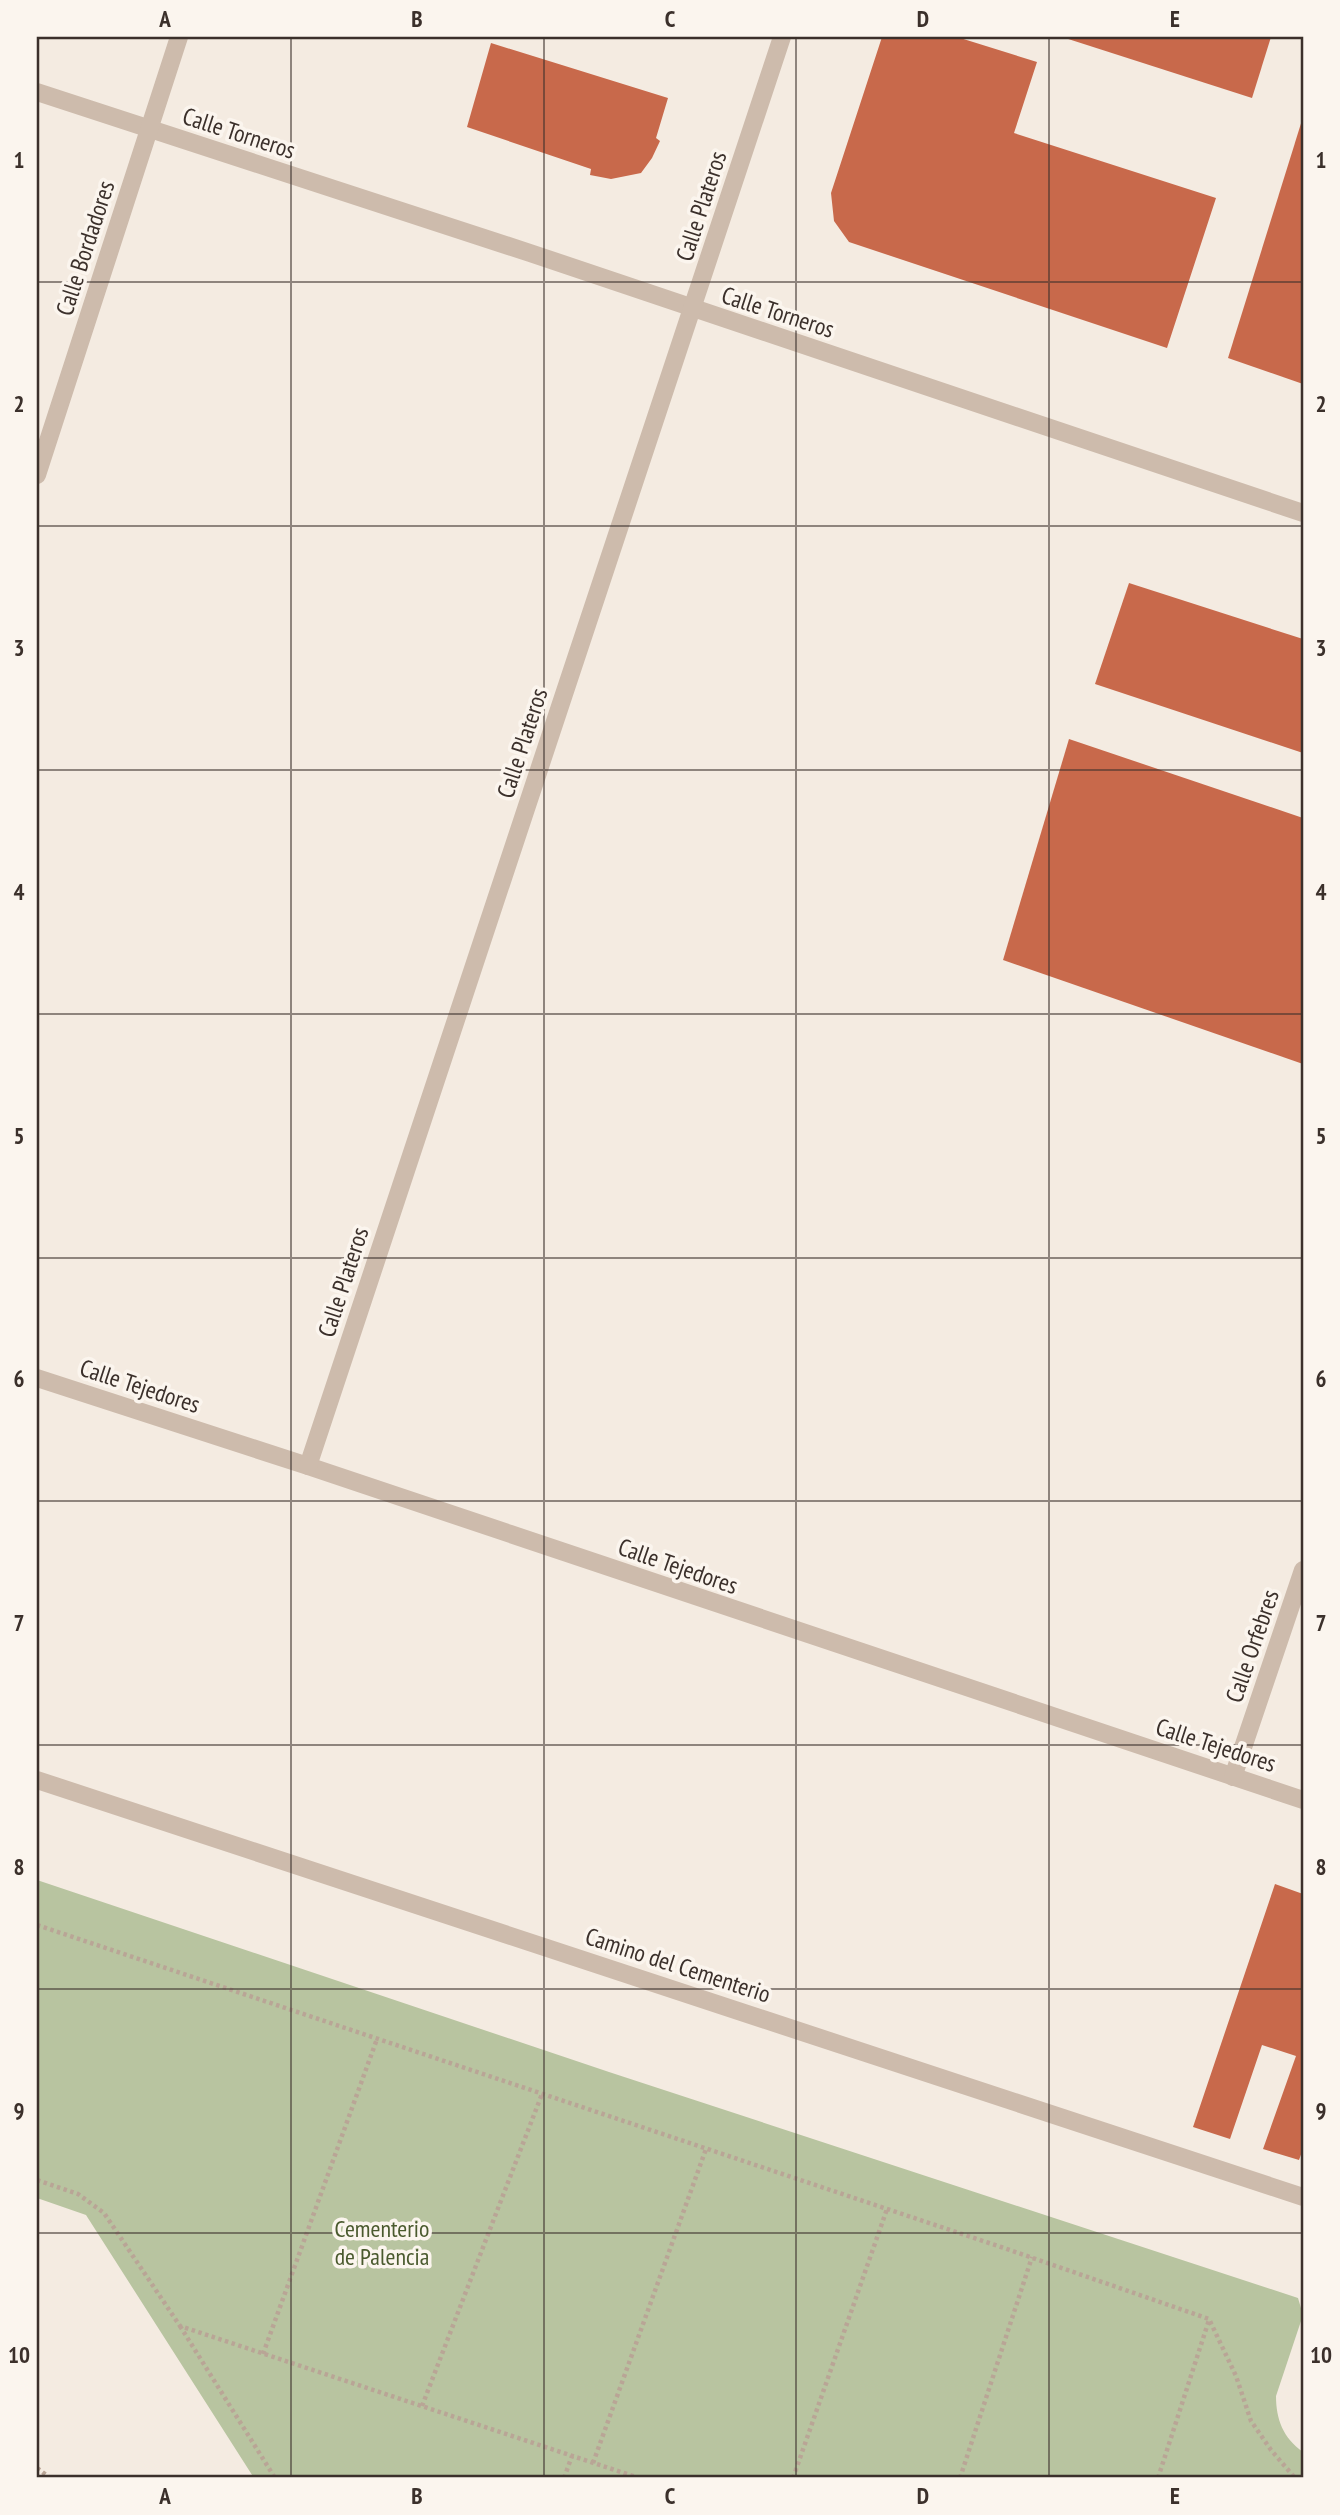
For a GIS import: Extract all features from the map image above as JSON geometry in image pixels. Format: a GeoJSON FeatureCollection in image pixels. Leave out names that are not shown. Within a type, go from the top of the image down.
{"type":"FeatureCollection","features":[{"type":"Feature","properties":{"kind":"street","name":"Calle Bordadores"},"geometry":{"type":"LineString","coordinates":[[37,475],[180,37]]}},
{"type":"Feature","properties":{"kind":"street","name":"Calle Plateros"},"geometry":{"type":"LineString","coordinates":[[308,1466],[694,309],[782,37]]}},
{"type":"Feature","properties":{"kind":"street","name":"Calle Torneros"},"geometry":{"type":"LineString","coordinates":[[37,92],[530,253],[1303,513]]}},
{"type":"Feature","properties":{"kind":"street","name":"Calle Tejedores"},"geometry":{"type":"LineString","coordinates":[[37,1378],[308,1466],[1303,1800]]}},
{"type":"Feature","properties":{"kind":"street","name":"Calle Orfebres"},"geometry":{"type":"LineString","coordinates":[[1233,1777],[1303,1570]]}},
{"type":"Feature","properties":{"kind":"street","name":"Camino del Cementerio"},"geometry":{"type":"LineString","coordinates":[[37,1780],[1303,2197]]}},
{"type":"Feature","properties":{"kind":"path"},"geometry":{"type":"LineString","coordinates":[[37,1925],[1032,2257],[1209,2319],[1236,2376],[1251,2421],[1271,2451],[1295,2478]]}},
{"type":"Feature","properties":{"kind":"path"},"geometry":{"type":"LineString","coordinates":[[263,2354],[377,2038]]}},
{"type":"Feature","properties":{"kind":"path"},"geometry":{"type":"LineString","coordinates":[[422,2406],[542,2094]]}},
{"type":"Feature","properties":{"kind":"path"},"geometry":{"type":"LineString","coordinates":[[593,2463],[706,2149]]}},
{"type":"Feature","properties":{"kind":"path"},"geometry":{"type":"LineString","coordinates":[[37,2180],[78,2194],[104,2213],[180,2326],[275,2478]]}},
{"type":"Feature","properties":{"kind":"path"},"geometry":{"type":"LineString","coordinates":[[793,2478],[887,2209]]}},
{"type":"Feature","properties":{"kind":"path"},"geometry":{"type":"LineString","coordinates":[[960,2478],[1032,2257]]}},
{"type":"Feature","properties":{"kind":"path"},"geometry":{"type":"LineString","coordinates":[[1158,2478],[1209,2319]]}},
{"type":"Feature","properties":{"kind":"path"},"geometry":{"type":"LineString","coordinates":[[180,2326],[639,2478]]}},
{"type":"Feature","properties":{"kind":"path"},"geometry":{"type":"LineString","coordinates":[[564,2478],[572,2456]]}},
{"type":"Feature","properties":{"kind":"path"},"geometry":{"type":"LineString","coordinates":[[37,2468],[50,2478]]}},
{"type":"Feature","properties":{"kind":"green space","name":"Cementerio de Palencia"},"geometry":{"type":"Polygon","coordinates":[[[37,1880],[609,2072],[1298,2298],[1303,2315],[1276,2396],[1282,2427],[1290,2441],[1303,2452],[1303,2478],[254,2478],[86,2215],[37,2198],[37,1880]]]}},
{"type":"Feature","properties":{"kind":"building"},"geometry":{"type":"Polygon","coordinates":[[[882,37],[957,37],[1037,62],[1014,133],[1216,198],[1167,348],[849,242],[834,221],[831,193],[882,37]]]}},
{"type":"Feature","properties":{"kind":"building"},"geometry":{"type":"Polygon","coordinates":[[[1062,37],[1271,37],[1252,98],[1062,37]]]}},
{"type":"Feature","properties":{"kind":"building"},"geometry":{"type":"Polygon","coordinates":[[[491,43],[668,98],[656,138],[660,141],[641,173],[611,179],[590,175],[591,169],[467,127],[491,43]]]}},
{"type":"Feature","properties":{"kind":"building"},"geometry":{"type":"Polygon","coordinates":[[[1303,117],[1303,384],[1228,358],[1303,117]]]}},
{"type":"Feature","properties":{"kind":"building"},"geometry":{"type":"Polygon","coordinates":[[[1129,583],[1303,639],[1303,753],[1095,684],[1129,583]]]}},
{"type":"Feature","properties":{"kind":"building"},"geometry":{"type":"Polygon","coordinates":[[[1069,739],[1303,818],[1303,1064],[1003,960],[1069,739]]]}},
{"type":"Feature","properties":{"kind":"building"},"geometry":{"type":"Polygon","coordinates":[[[1275,1884],[1303,1894],[1303,2149],[1299,2160],[1263,2149],[1296,2056],[1262,2045],[1230,2139],[1193,2127],[1275,1884]]]}}]}
